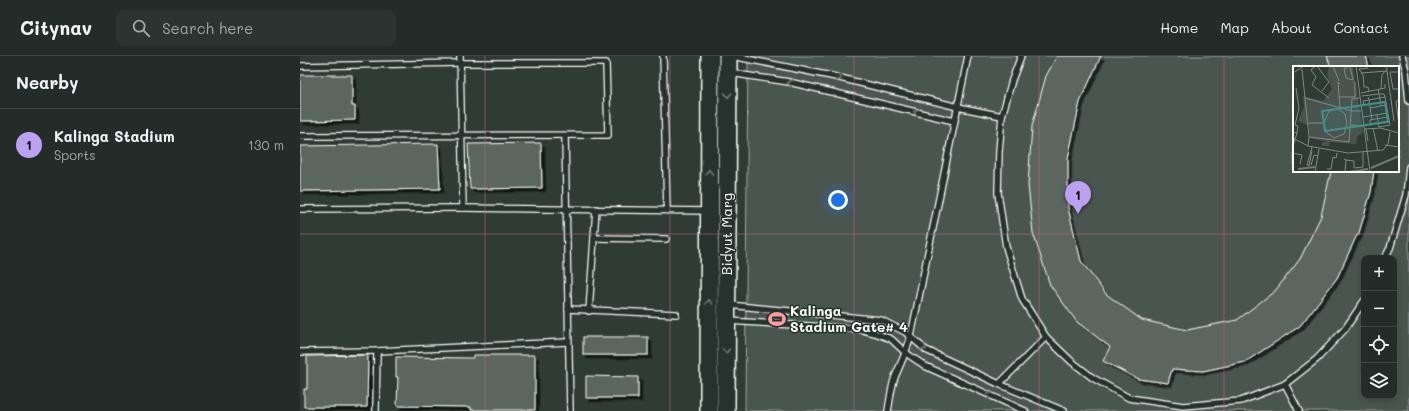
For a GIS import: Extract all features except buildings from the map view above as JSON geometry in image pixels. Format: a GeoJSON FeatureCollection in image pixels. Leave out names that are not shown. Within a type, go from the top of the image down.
{"type":"FeatureCollection","features":[{"type":"Feature","properties":{"kind":"main road","name":"Bidyut Marg"},"geometry":{"type":"LineString","coordinates":[[709,411],[710,56]]}},
{"type":"Feature","properties":{"kind":"main road","name":"Bidyut Marg"},"geometry":{"type":"LineString","coordinates":[[726,411],[728,56]]}},
{"type":"Feature","properties":{"kind":"lane"},"geometry":{"type":"LineString","coordinates":[[460,56],[463,208]]}},
{"type":"Feature","properties":{"kind":"lane"},"geometry":{"type":"LineString","coordinates":[[663,56],[667,210]]}},
{"type":"Feature","properties":{"kind":"lane"},"geometry":{"type":"LineString","coordinates":[[732,56],[836,77],[958,107],[1002,116]]}},
{"type":"Feature","properties":{"kind":"lane"},"geometry":{"type":"LineString","coordinates":[[888,411],[891,391],[911,336],[968,56]]}},
{"type":"Feature","properties":{"kind":"lane"},"geometry":{"type":"LineString","coordinates":[[1021,56],[1012,80],[1002,116],[999,151],[998,193],[1006,247],[1022,299],[1046,338],[1071,361],[1093,378],[1129,398],[1183,406],[1241,401],[1285,384],[1317,359],[1345,329],[1361,305]]}},
{"type":"Feature","properties":{"kind":"lane"},"geometry":{"type":"LineString","coordinates":[[1402,56],[1406,72],[1409,101]]}},
{"type":"Feature","properties":{"kind":"lane"},"geometry":{"type":"LineString","coordinates":[[300,66],[460,63],[606,63],[608,135],[300,136]]}},
{"type":"Feature","properties":{"kind":"lane"},"geometry":{"type":"LineString","coordinates":[[728,73],[788,82],[954,121]]}},
{"type":"Feature","properties":{"kind":"lane"},"geometry":{"type":"LineString","coordinates":[[565,136],[570,411]]}},
{"type":"Feature","properties":{"kind":"lane"},"geometry":{"type":"LineString","coordinates":[[1387,255],[1408,195],[1409,167]]}},
{"type":"Feature","properties":{"kind":"lane"},"geometry":{"type":"LineString","coordinates":[[300,209],[567,208],[709,211]]}},
{"type":"Feature","properties":{"kind":"lane"},"geometry":{"type":"LineString","coordinates":[[589,311],[596,209]]}},
{"type":"Feature","properties":{"kind":"lane"},"geometry":{"type":"LineString","coordinates":[[594,238],[666,239]]}},
{"type":"Feature","properties":{"kind":"lane"},"geometry":{"type":"LineString","coordinates":[[568,309],[676,314]]}},
{"type":"Feature","properties":{"kind":"lane"},"geometry":{"type":"LineString","coordinates":[[727,313],[881,320],[895,326],[911,336],[926,350],[999,384],[1064,411]]}},
{"type":"Feature","properties":{"kind":"lane"},"geometry":{"type":"LineString","coordinates":[[727,313],[859,329],[874,333],[891,340],[906,353],[925,366],[1025,411]]}},
{"type":"Feature","properties":{"kind":"lane"},"geometry":{"type":"LineString","coordinates":[[999,384],[1046,338]]}},
{"type":"Feature","properties":{"kind":"lane"},"geometry":{"type":"LineString","coordinates":[[300,352],[377,351],[568,342]]}},
{"type":"Feature","properties":{"kind":"lane"},"geometry":{"type":"LineString","coordinates":[[376,411],[377,351]]}},
{"type":"Feature","properties":{"kind":"lane"},"geometry":{"type":"LineString","coordinates":[[1285,384],[1299,411]]}},
{"type":"Feature","properties":{"kind":"shaded area"},"geometry":{"type":"Polygon","coordinates":[[[748,56],[1409,56],[1409,411],[745,411],[748,56]]]}},
{"type":"Feature","properties":{"kind":"place","name":"Kalinga Stadium"},"geometry":{"type":"Point","coordinates":[1078,214]}},
{"type":"Feature","properties":{"kind":"place","name":"Kalinga Stadium Gate# 4"},"geometry":{"type":"Point","coordinates":[777,319]}}]}
